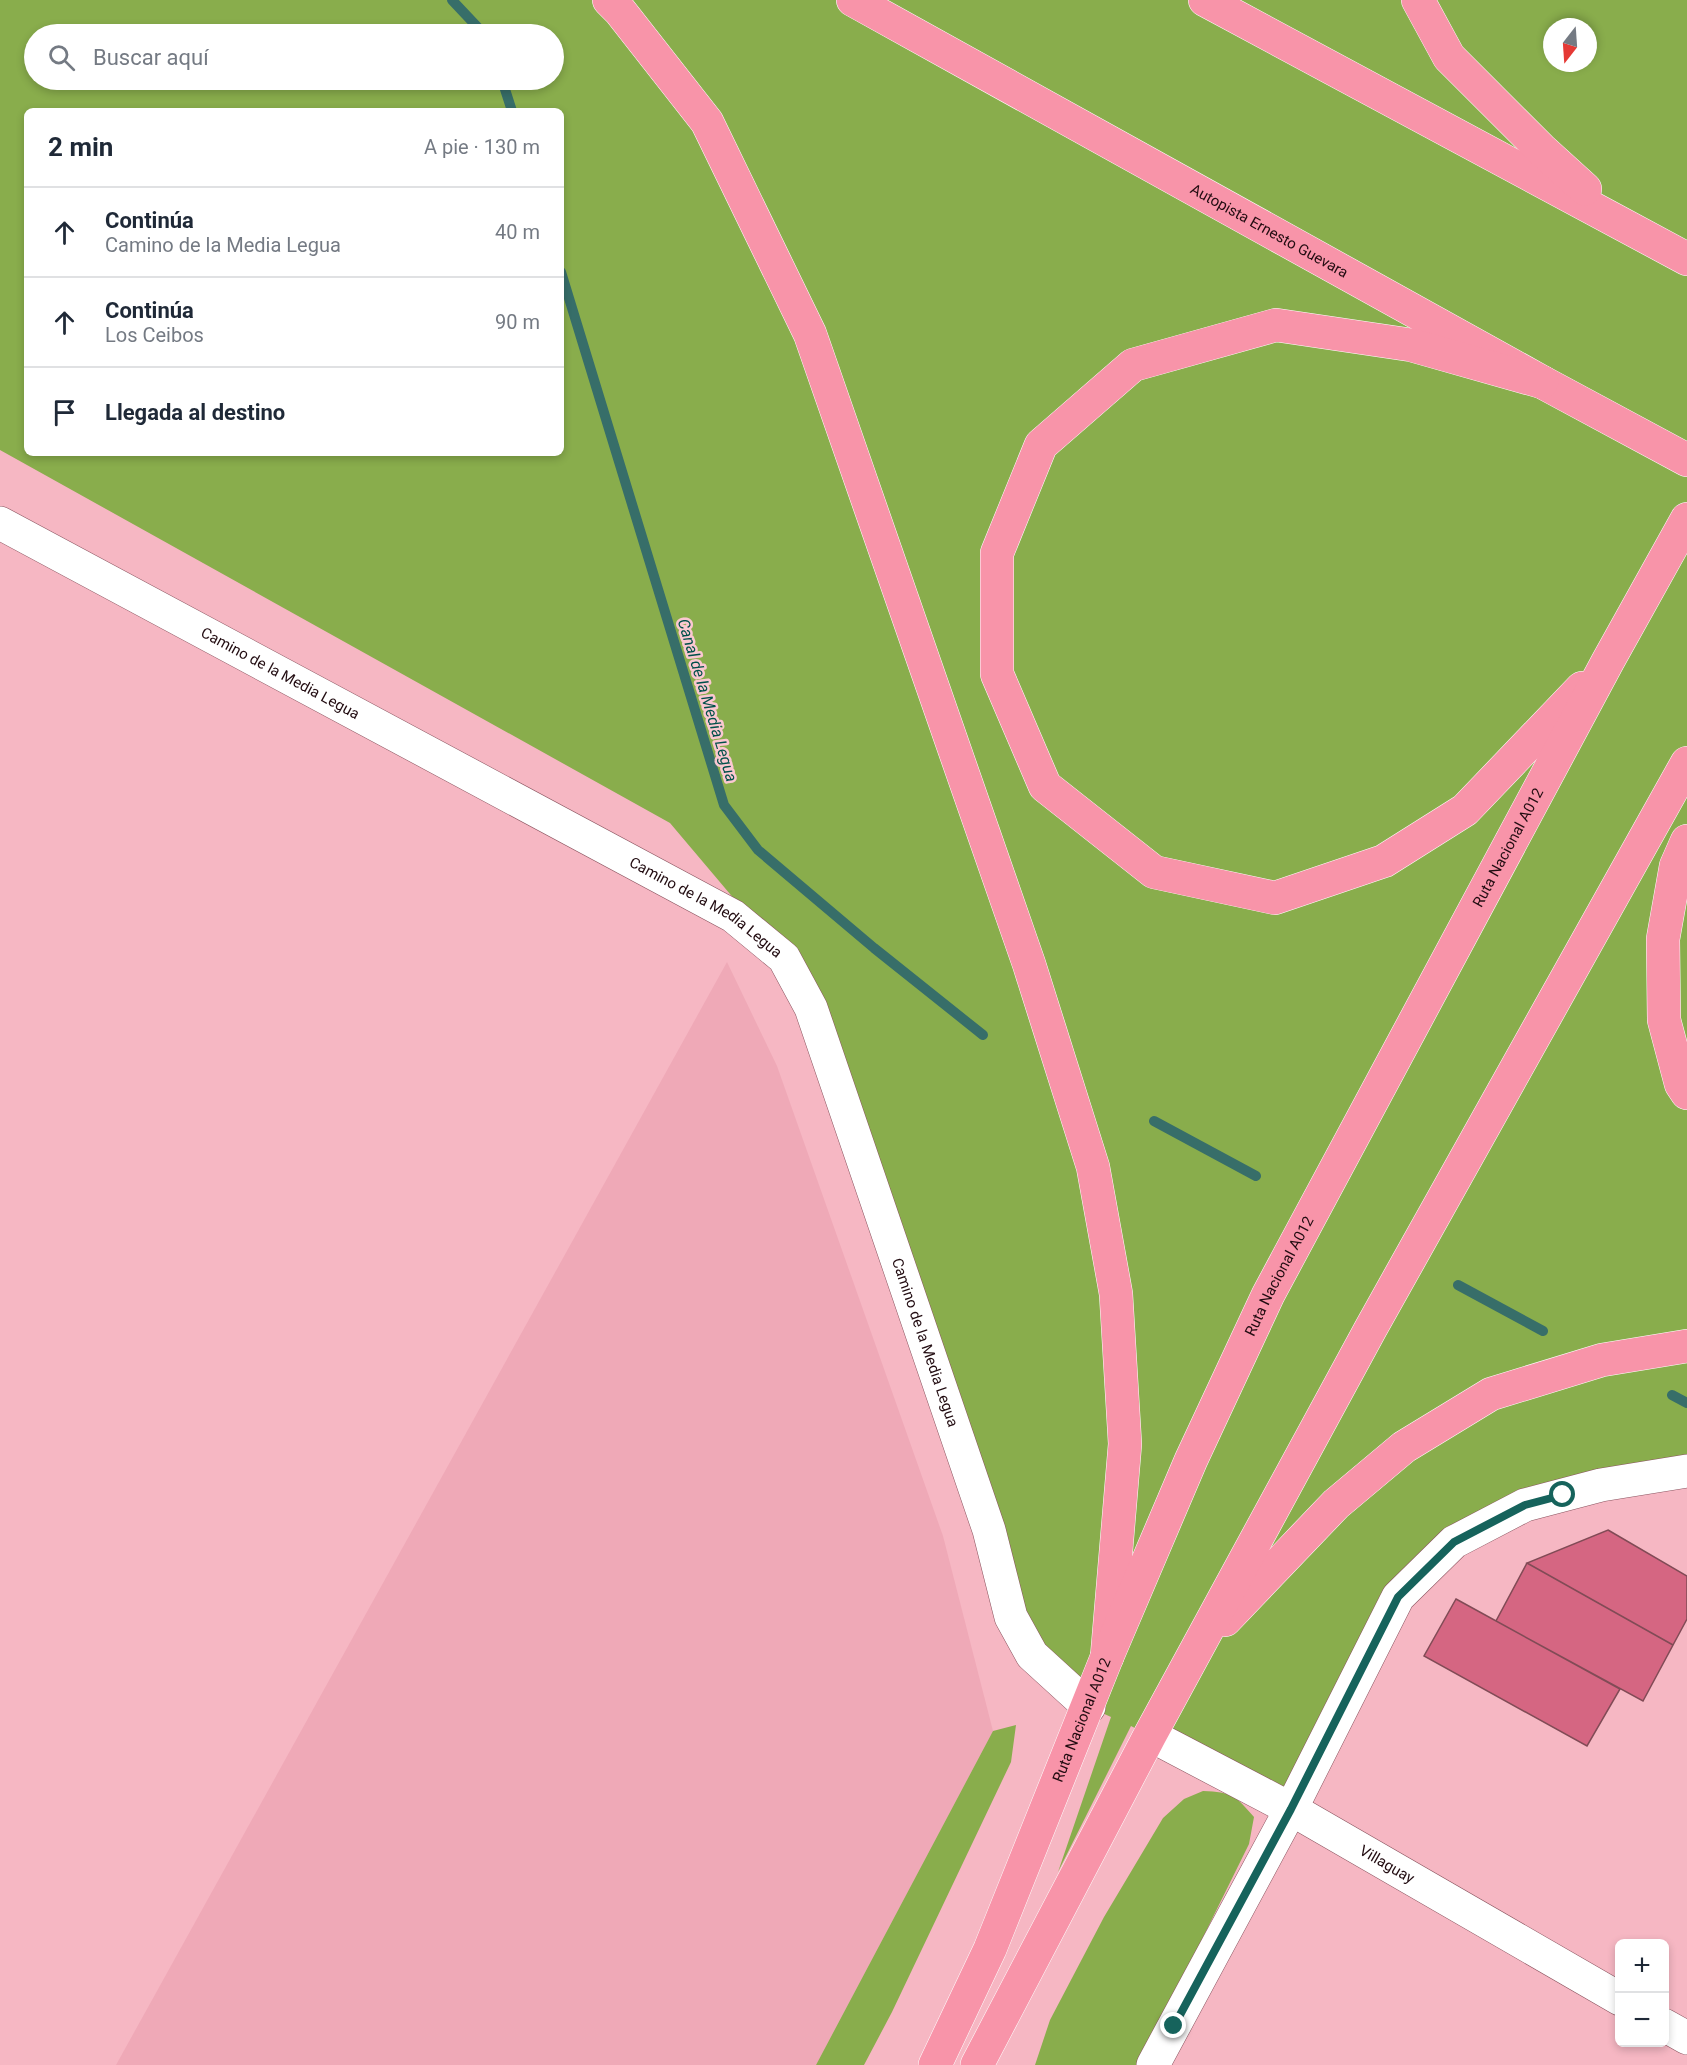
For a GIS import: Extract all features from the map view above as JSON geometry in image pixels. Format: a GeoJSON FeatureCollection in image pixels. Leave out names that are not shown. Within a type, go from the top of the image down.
{"type":"FeatureCollection","features":[{"type":"Feature","properties":{"kind":"highway"},"geometry":{"type":"LineString","coordinates":[[609,0],[707,122],[810,334],[1029,964],[1093,1167],[1116,1294],[1125,1444],[1107,1657]]}},
{"type":"Feature","properties":{"kind":"highway","name":"Autopista Ernesto Guevara"},"geometry":{"type":"LineString","coordinates":[[853,0],[1687,460]]}},
{"type":"Feature","properties":{"kind":"highway"},"geometry":{"type":"LineString","coordinates":[[1205,0],[1687,259]]}},
{"type":"Feature","properties":{"kind":"highway"},"geometry":{"type":"LineString","coordinates":[[1418,0],[1449,57],[1540,149],[1619,221]]}},
{"type":"Feature","properties":{"kind":"highway"},"geometry":{"type":"LineString","coordinates":[[1542,382],[1412,345],[1276,325],[1133,366],[1041,445],[997,553],[997,674],[1045,786],[1154,872],[1275,898],[1384,861],[1465,810],[1608,661]]}},
{"type":"Feature","properties":{"kind":"highway","name":"Ruta Nacional A012"},"geometry":{"type":"LineString","coordinates":[[949,2060],[990,1949],[1089,1707],[1107,1657],[1191,1460],[1268,1295],[1608,661],[1687,519]]}},
{"type":"Feature","properties":{"kind":"highway"},"geometry":{"type":"LineString","coordinates":[[977,2065],[1150,1735],[1371,1328],[1687,763]]}},
{"type":"Feature","properties":{"kind":"highway"},"geometry":{"type":"LineString","coordinates":[[1687,841],[1676,866],[1662,939],[1664,1020],[1681,1084],[1687,1094]]}},
{"type":"Feature","properties":{"kind":"highway"},"geometry":{"type":"LineString","coordinates":[[1197,1649],[1336,1504],[1404,1447],[1491,1394],[1602,1360],[1687,1346]]}},
{"type":"Feature","properties":{"kind":"street","name":"Camino de la Media Legua"},"geometry":{"type":"LineString","coordinates":[[0,523],[733,916],[784,958],[812,1008],[989,1530],[1011,1617],[1032,1654],[1089,1707]]}},
{"type":"Feature","properties":{"kind":"street"},"geometry":{"type":"LineString","coordinates":[[1153,2065],[1291,1809],[1398,1597],[1454,1542],[1525,1505],[1601,1485],[1687,1471]]}},
{"type":"Feature","properties":{"kind":"street","name":"Villaguay"},"geometry":{"type":"LineString","coordinates":[[1150,1735],[1291,1809],[1615,1996]]}},
{"type":"Feature","properties":{"kind":"street"},"geometry":{"type":"LineString","coordinates":[[1669,2027],[1687,2037]]}},
{"type":"Feature","properties":{"kind":"shaded area"},"geometry":{"type":"Polygon","coordinates":[[[727,962],[777,1066],[943,1536],[993,1731],[816,2065],[116,2065],[727,962]]]}},
{"type":"Feature","properties":{"kind":"green space"},"geometry":{"type":"Polygon","coordinates":[[[0,0],[1687,0],[1687,1471],[1525,1505],[1398,1597],[1291,1809],[1131,1726],[1058,1872],[1111,1717],[1089,1707],[1032,1655],[784,958],[670,823],[0,450],[0,0]]]}},
{"type":"Feature","properties":{"kind":"green space"},"geometry":{"type":"Polygon","coordinates":[[[1016,1725],[1011,1762],[892,2012],[864,2065],[816,2065],[993,1731],[1016,1725]]]}},
{"type":"Feature","properties":{"kind":"green space"},"geometry":{"type":"Polygon","coordinates":[[[1203,1791],[1227,1794],[1243,1804],[1254,1817],[1249,1844],[1140,2065],[1035,2065],[1050,2020],[1104,1917],[1163,1818],[1184,1799],[1203,1791]]]}},
{"type":"Feature","properties":{"kind":"building"},"geometry":{"type":"Polygon","coordinates":[[[1608,1530],[1687,1576],[1687,1619],[1673,1645],[1527,1563],[1608,1530]]]}},
{"type":"Feature","properties":{"kind":"building"},"geometry":{"type":"Polygon","coordinates":[[[1527,1563],[1673,1645],[1643,1701],[1496,1621],[1527,1563]]]}},
{"type":"Feature","properties":{"kind":"building"},"geometry":{"type":"Polygon","coordinates":[[[1456,1599],[1620,1689],[1587,1746],[1424,1656],[1456,1599]]]}},
{"type":"Feature","properties":{"kind":"waterway","name":"Canal de la Media Legua"},"geometry":{"type":"LineString","coordinates":[[452,0],[475,24]]}},
{"type":"Feature","properties":{"kind":"waterway","name":"Canal de la Media Legua"},"geometry":{"type":"LineString","coordinates":[[505,90],[511,108]]}},
{"type":"Feature","properties":{"kind":"waterway","name":"Canal de la Media Legua"},"geometry":{"type":"LineString","coordinates":[[564,282],[724,805],[758,850],[874,948],[983,1035]]}},
{"type":"Feature","properties":{"kind":"waterway","name":"Canal de la Media Legua"},"geometry":{"type":"LineString","coordinates":[[1154,1121],[1256,1176]]}},
{"type":"Feature","properties":{"kind":"waterway","name":"Canal de la Media Legua"},"geometry":{"type":"LineString","coordinates":[[1458,1285],[1543,1331]]}},
{"type":"Feature","properties":{"kind":"waterway","name":"Canal de la Media Legua"},"geometry":{"type":"LineString","coordinates":[[1672,1395],[1687,1403]]}},
{"type":"Feature","properties":{"kind":"route"},"geometry":{"type":"LineString","coordinates":[[1174,2026],[1291,1809],[1398,1597],[1454,1542],[1525,1505],[1563,1495]]}}]}
